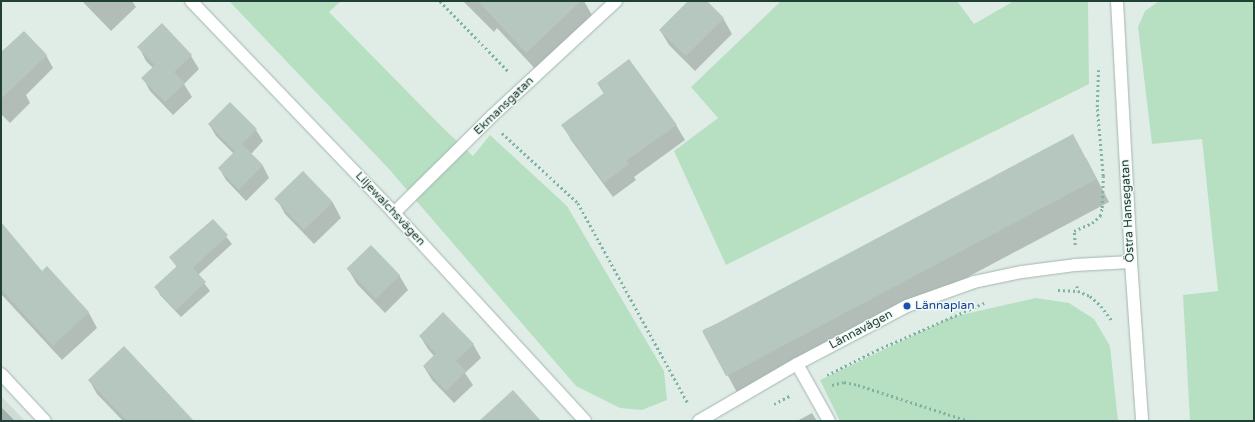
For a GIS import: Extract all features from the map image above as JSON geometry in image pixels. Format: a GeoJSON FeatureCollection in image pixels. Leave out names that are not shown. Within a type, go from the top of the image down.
{"type":"FeatureCollection","features":[{"type":"Feature","properties":{"kind":"street","name":"Liljewalchsvägen"},"geometry":{"type":"LineString","coordinates":[[191,1],[394,213],[585,421]]}},
{"type":"Feature","properties":{"kind":"street","name":"Ekmansgatan"},"geometry":{"type":"LineString","coordinates":[[394,213],[524,87],[616,1]]}},
{"type":"Feature","properties":{"kind":"street","name":"Östra Hansegatan"},"geometry":{"type":"LineString","coordinates":[[1117,1],[1131,262],[1142,421]]}},
{"type":"Feature","properties":{"kind":"street","name":"Lännavägen"},"geometry":{"type":"LineString","coordinates":[[699,421],[797,364],[907,306],[974,282],[1022,272],[1075,265],[1131,262]]}},
{"type":"Feature","properties":{"kind":"street"},"geometry":{"type":"LineString","coordinates":[[797,364],[829,421]]}},
{"type":"Feature","properties":{"kind":"street"},"geometry":{"type":"LineString","coordinates":[[1,374],[46,421]]}},
{"type":"Feature","properties":{"kind":"path"},"geometry":{"type":"LineString","coordinates":[[440,1],[524,87]]}},
{"type":"Feature","properties":{"kind":"path"},"geometry":{"type":"LineString","coordinates":[[1078,292],[1075,265],[1074,231],[1092,223],[1100,216],[1102,208],[1103,176],[1096,107],[1098,69]]}},
{"type":"Feature","properties":{"kind":"path"},"geometry":{"type":"LineString","coordinates":[[489,121],[578,203],[690,408]]}},
{"type":"Feature","properties":{"kind":"path"},"geometry":{"type":"LineString","coordinates":[[1053,291],[1078,292],[1090,296],[1112,319],[1115,327]]}},
{"type":"Feature","properties":{"kind":"path"},"geometry":{"type":"LineString","coordinates":[[811,390],[877,350],[989,301]]}},
{"type":"Feature","properties":{"kind":"path"},"geometry":{"type":"LineString","coordinates":[[769,407],[811,390],[844,382],[858,385],[969,421]]}},
{"type":"Feature","properties":{"kind":"shaded area"},"geometry":{"type":"Polygon","coordinates":[[[1,396],[25,421],[1,421],[1,396]]]}},
{"type":"Feature","properties":{"kind":"green space"},"geometry":{"type":"Polygon","coordinates":[[[229,1],[341,1],[329,12],[442,127],[473,156],[490,135],[567,206],[664,371],[667,400],[642,410],[620,408],[576,386],[388,168],[229,1]]]}},
{"type":"Feature","properties":{"kind":"green space"},"geometry":{"type":"Polygon","coordinates":[[[781,1],[957,1],[974,24],[1014,1],[1088,1],[1089,84],[726,265],[674,151],[718,118],[691,87],[781,1]]]}},
{"type":"Feature","properties":{"kind":"green space"},"geometry":{"type":"Polygon","coordinates":[[[1159,1],[1254,1],[1254,421],[1190,421],[1183,295],[1218,291],[1202,139],[1152,144],[1138,27],[1145,11],[1159,1]]]}},
{"type":"Feature","properties":{"kind":"green space"},"geometry":{"type":"Polygon","coordinates":[[[1036,298],[1069,303],[1094,319],[1110,346],[1118,421],[840,421],[820,380],[952,317],[1036,298]]]}},
{"type":"Feature","properties":{"kind":"building"},"geometry":{"type":"Polygon","coordinates":[[[478,1],[581,1],[526,53],[478,1]]]}},
{"type":"Feature","properties":{"kind":"building"},"geometry":{"type":"Polygon","coordinates":[[[688,1],[707,1],[724,18],[686,56],[659,30],[688,1]]]}},
{"type":"Feature","properties":{"kind":"building"},"geometry":{"type":"Polygon","coordinates":[[[162,23],[192,55],[174,72],[185,83],[165,102],[141,78],[155,65],[137,47],[162,23]]]}},
{"type":"Feature","properties":{"kind":"building"},"geometry":{"type":"Polygon","coordinates":[[[24,31],[47,55],[1,99],[1,52],[24,31]]]}},
{"type":"Feature","properties":{"kind":"building"},"geometry":{"type":"Polygon","coordinates":[[[629,59],[677,125],[626,161],[629,164],[604,183],[561,125],[604,93],[597,83],[629,59]]]}},
{"type":"Feature","properties":{"kind":"building"},"geometry":{"type":"Polygon","coordinates":[[[230,102],[257,129],[242,144],[263,165],[239,190],[218,168],[235,151],[208,124],[230,102]]]}},
{"type":"Feature","properties":{"kind":"building"},"geometry":{"type":"Polygon","coordinates":[[[1073,134],[1097,179],[726,376],[702,331],[1073,134]]]}},
{"type":"Feature","properties":{"kind":"building"},"geometry":{"type":"Polygon","coordinates":[[[303,171],[333,202],[304,230],[274,199],[303,171]]]}},
{"type":"Feature","properties":{"kind":"building"},"geometry":{"type":"Polygon","coordinates":[[[213,219],[228,235],[193,268],[206,282],[176,310],[154,287],[177,266],[169,257],[213,219]]]}},
{"type":"Feature","properties":{"kind":"building"},"geometry":{"type":"Polygon","coordinates":[[[1,222],[42,271],[47,266],[89,312],[53,346],[1,289],[1,222]]]}},
{"type":"Feature","properties":{"kind":"building"},"geometry":{"type":"Polygon","coordinates":[[[371,245],[400,275],[376,299],[347,269],[371,245]]]}},
{"type":"Feature","properties":{"kind":"building"},"geometry":{"type":"Polygon","coordinates":[[[443,312],[474,344],[456,361],[466,371],[446,391],[423,366],[436,353],[419,336],[443,312]]]}},
{"type":"Feature","properties":{"kind":"building"},"geometry":{"type":"Polygon","coordinates":[[[124,346],[194,421],[127,421],[88,380],[124,346]]]}},
{"type":"Feature","properties":{"kind":"building"},"geometry":{"type":"Polygon","coordinates":[[[513,390],[541,421],[479,421],[513,390]]]}},
{"type":"Feature","properties":{"kind":"place","name":"Lännaplan"},"geometry":{"type":"Point","coordinates":[907,306]}}]}
